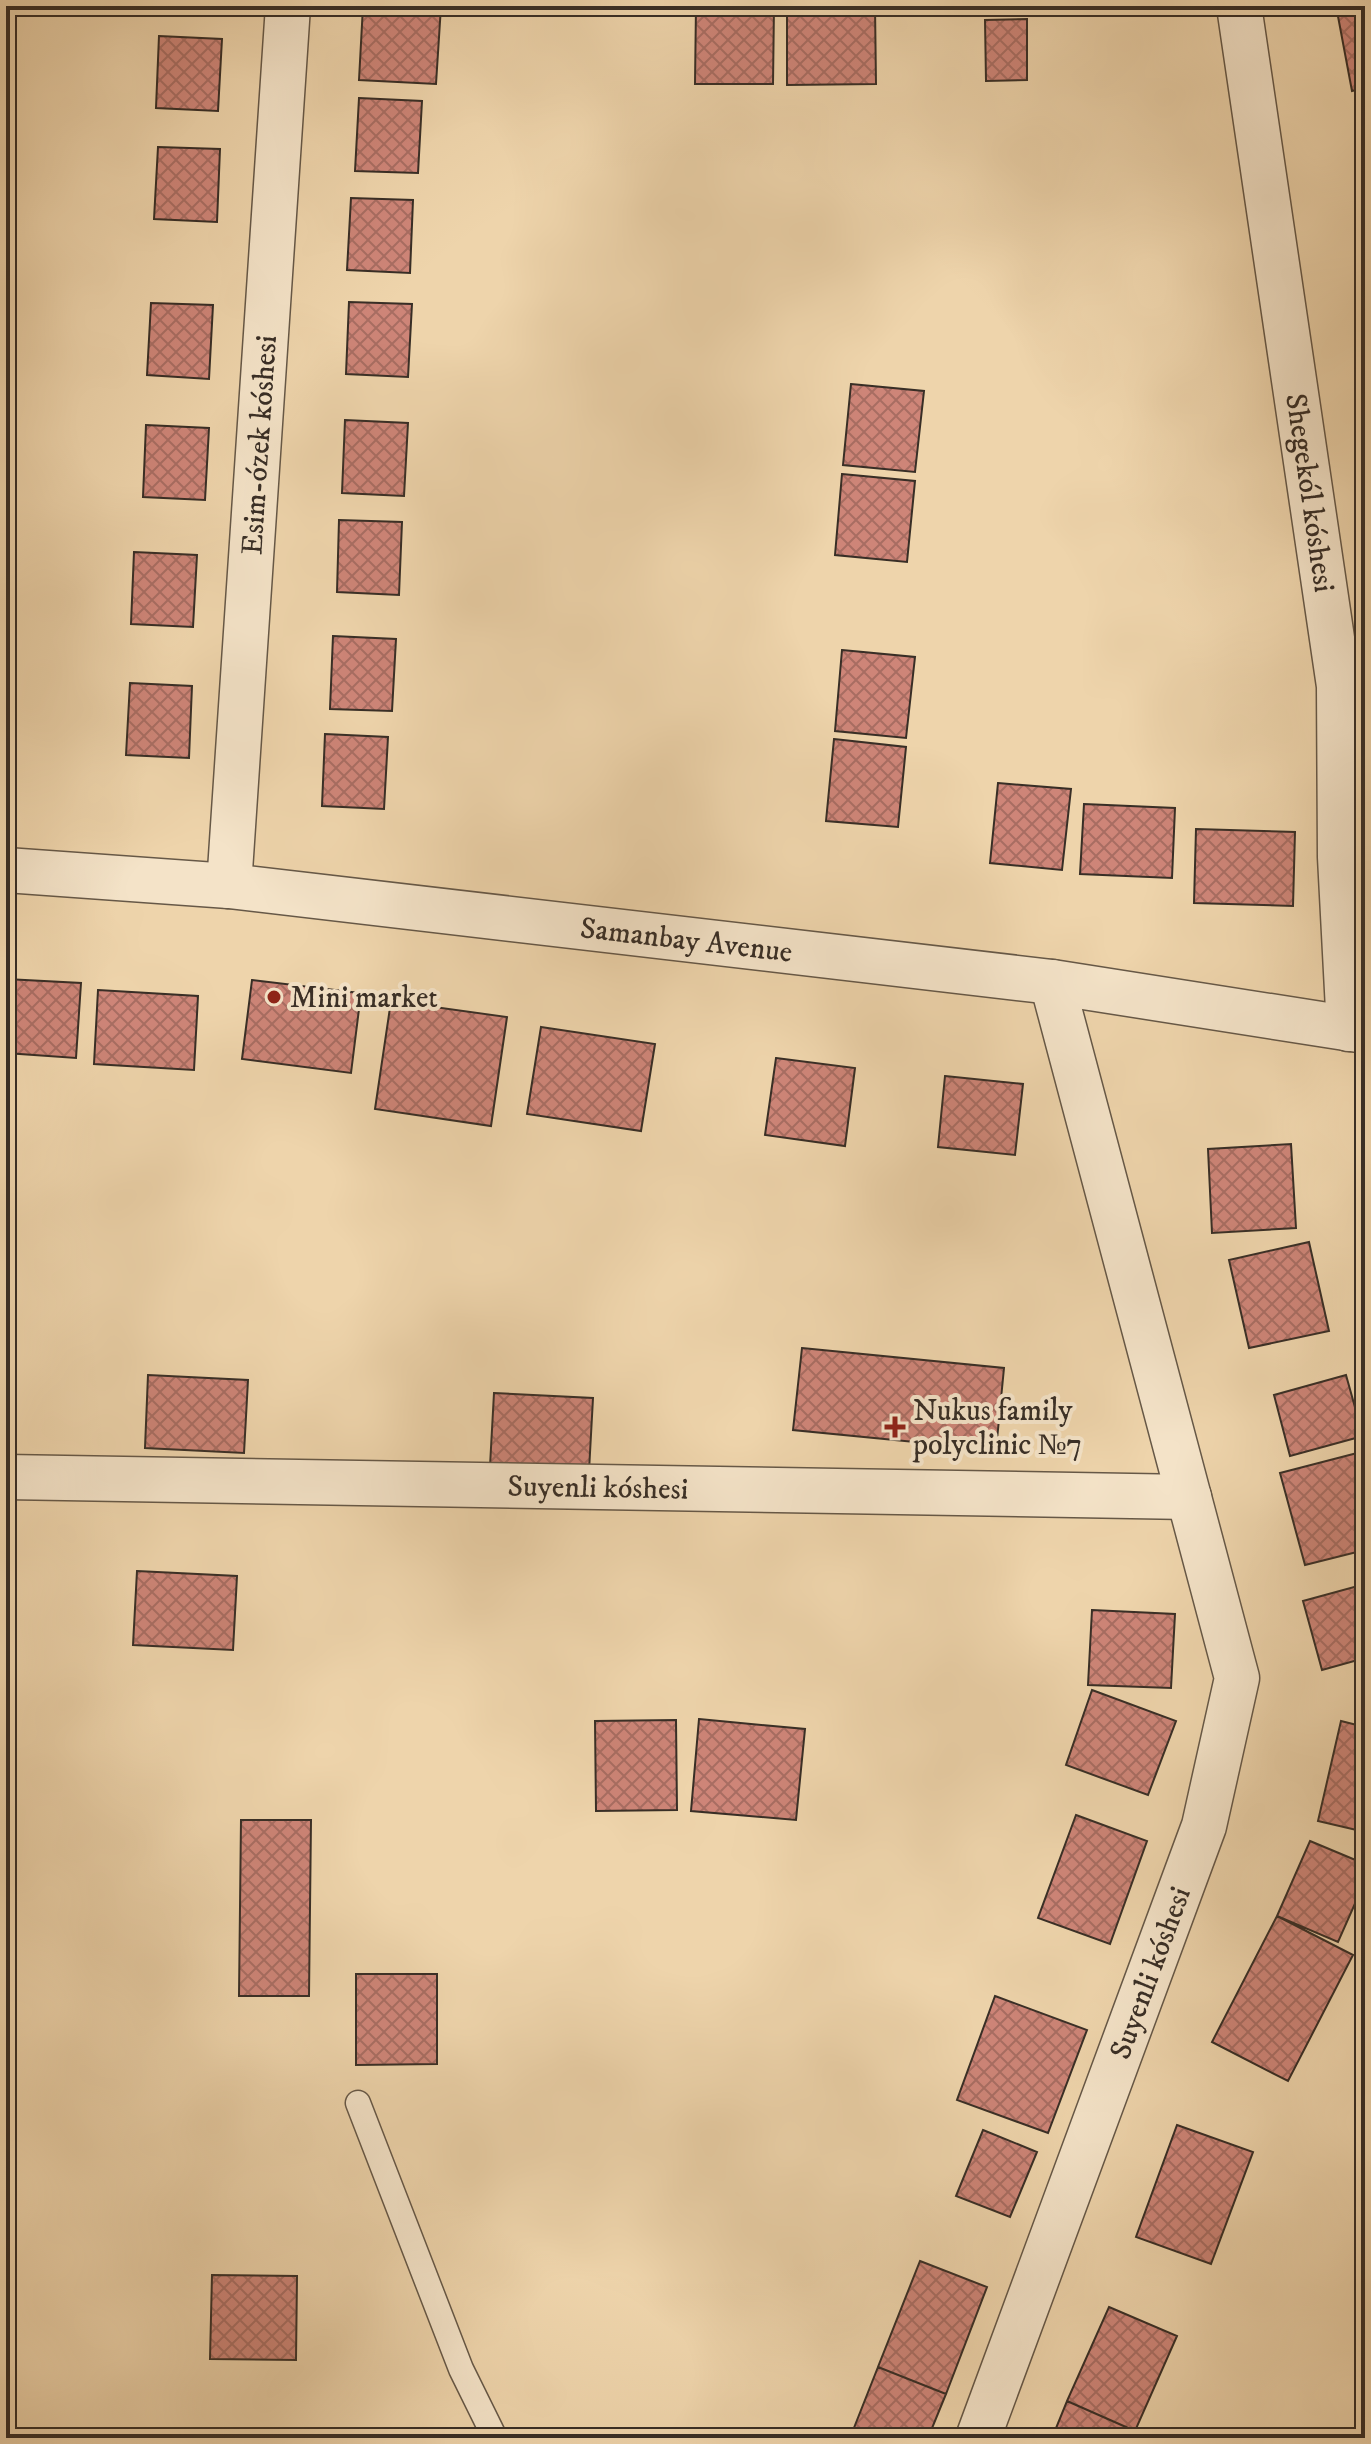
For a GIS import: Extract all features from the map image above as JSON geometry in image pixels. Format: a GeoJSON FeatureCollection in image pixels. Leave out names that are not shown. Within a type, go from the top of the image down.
{"type":"FeatureCollection","features":[{"type":"Feature","properties":{"kind":"street","name":"Esim-ózek kóshesi"},"geometry":{"type":"LineString","coordinates":[[229,886],[288,6]]}},
{"type":"Feature","properties":{"kind":"street","name":"Shegekól kóshesi"},"geometry":{"type":"LineString","coordinates":[[1239,6],[1339,686],[1340,857],[1357,1030]]}},
{"type":"Feature","properties":{"kind":"street","name":"Samanbay Avenue"},"geometry":{"type":"LineString","coordinates":[[6,870],[229,886],[1052,982],[1357,1030]]}},
{"type":"Feature","properties":{"kind":"street","name":"Suyenli kóshesi"},"geometry":{"type":"LineString","coordinates":[[978,2438],[1204,1826],[1237,1678],[1052,982]]}},
{"type":"Feature","properties":{"kind":"street","name":"Suyenli kóshesi"},"geometry":{"type":"LineString","coordinates":[[6,1477],[1189,1497]]}},
{"type":"Feature","properties":{"kind":"lane"},"geometry":{"type":"LineString","coordinates":[[358,2103],[461,2369],[495,2438]]}},
{"type":"Feature","properties":{"kind":"building"},"geometry":{"type":"Polygon","coordinates":[[[363,6],[441,6],[436,84],[359,80],[363,6]]]}},
{"type":"Feature","properties":{"kind":"building"},"geometry":{"type":"Polygon","coordinates":[[[696,6],[774,6],[773,84],[695,84],[696,6]]]}},
{"type":"Feature","properties":{"kind":"building"},"geometry":{"type":"Polygon","coordinates":[[[787,6],[875,6],[876,84],[787,85],[787,6]]]}},
{"type":"Feature","properties":{"kind":"building"},"geometry":{"type":"Polygon","coordinates":[[[1365,6],[1365,88],[1352,91],[1337,11],[1365,6]]]}},
{"type":"Feature","properties":{"kind":"building"},"geometry":{"type":"Polygon","coordinates":[[[1027,19],[1027,80],[986,81],[985,20],[1027,19]]]}},
{"type":"Feature","properties":{"kind":"building"},"geometry":{"type":"Polygon","coordinates":[[[159,36],[222,39],[218,111],[156,108],[159,36]]]}},
{"type":"Feature","properties":{"kind":"building"},"geometry":{"type":"Polygon","coordinates":[[[359,98],[422,101],[418,173],[355,171],[359,98]]]}},
{"type":"Feature","properties":{"kind":"building"},"geometry":{"type":"Polygon","coordinates":[[[1365,131],[1365,160],[1359,132],[1365,131]]]}},
{"type":"Feature","properties":{"kind":"building"},"geometry":{"type":"Polygon","coordinates":[[[158,147],[220,149],[217,222],[154,219],[158,147]]]}},
{"type":"Feature","properties":{"kind":"building"},"geometry":{"type":"Polygon","coordinates":[[[351,198],[413,200],[410,273],[347,270],[351,198]]]}},
{"type":"Feature","properties":{"kind":"building"},"geometry":{"type":"Polygon","coordinates":[[[349,302],[412,304],[408,377],[346,374],[349,302]]]}},
{"type":"Feature","properties":{"kind":"building"},"geometry":{"type":"Polygon","coordinates":[[[151,303],[213,305],[209,379],[147,375],[151,303]]]}},
{"type":"Feature","properties":{"kind":"building"},"geometry":{"type":"Polygon","coordinates":[[[851,384],[924,391],[915,472],[843,465],[851,384]]]}},
{"type":"Feature","properties":{"kind":"building"},"geometry":{"type":"Polygon","coordinates":[[[345,420],[408,423],[404,496],[342,493],[345,420]]]}},
{"type":"Feature","properties":{"kind":"building"},"geometry":{"type":"Polygon","coordinates":[[[146,425],[209,428],[205,500],[143,497],[146,425]]]}},
{"type":"Feature","properties":{"kind":"building"},"geometry":{"type":"Polygon","coordinates":[[[842,474],[915,481],[907,562],[835,555],[842,474]]]}},
{"type":"Feature","properties":{"kind":"building"},"geometry":{"type":"Polygon","coordinates":[[[339,520],[402,522],[399,595],[337,592],[339,520]]]}},
{"type":"Feature","properties":{"kind":"building"},"geometry":{"type":"Polygon","coordinates":[[[134,552],[197,555],[193,627],[131,624],[134,552]]]}},
{"type":"Feature","properties":{"kind":"building"},"geometry":{"type":"Polygon","coordinates":[[[333,636],[396,639],[392,711],[330,709],[333,636]]]}},
{"type":"Feature","properties":{"kind":"building"},"geometry":{"type":"Polygon","coordinates":[[[842,650],[915,657],[906,738],[835,731],[842,650]]]}},
{"type":"Feature","properties":{"kind":"building"},"geometry":{"type":"Polygon","coordinates":[[[130,683],[192,686],[189,758],[126,755],[130,683]]]}},
{"type":"Feature","properties":{"kind":"building"},"geometry":{"type":"Polygon","coordinates":[[[325,734],[388,737],[384,809],[322,806],[325,734]]]}},
{"type":"Feature","properties":{"kind":"building"},"geometry":{"type":"Polygon","coordinates":[[[834,739],[906,747],[898,827],[826,821],[834,739]]]}},
{"type":"Feature","properties":{"kind":"building"},"geometry":{"type":"Polygon","coordinates":[[[998,783],[1071,789],[1062,870],[990,863],[998,783]]]}},
{"type":"Feature","properties":{"kind":"building"},"geometry":{"type":"Polygon","coordinates":[[[1084,804],[1175,808],[1172,878],[1080,874],[1084,804]]]}},
{"type":"Feature","properties":{"kind":"building"},"geometry":{"type":"Polygon","coordinates":[[[1196,829],[1295,832],[1293,906],[1194,903],[1196,829]]]}},
{"type":"Feature","properties":{"kind":"building"},"geometry":{"type":"Polygon","coordinates":[[[6,979],[81,983],[76,1058],[6,1053],[6,979]]]}},
{"type":"Feature","properties":{"kind":"building"},"geometry":{"type":"Polygon","coordinates":[[[252,980],[361,993],[351,1073],[242,1059],[252,980]]]}},
{"type":"Feature","properties":{"kind":"building"},"geometry":{"type":"Polygon","coordinates":[[[98,990],[198,996],[194,1070],[94,1064],[98,990]]]}},
{"type":"Feature","properties":{"kind":"building"},"geometry":{"type":"Polygon","coordinates":[[[391,1001],[507,1017],[491,1126],[375,1109],[391,1001]]]}},
{"type":"Feature","properties":{"kind":"building"},"geometry":{"type":"Polygon","coordinates":[[[541,1027],[655,1044],[641,1131],[527,1114],[541,1027]]]}},
{"type":"Feature","properties":{"kind":"building"},"geometry":{"type":"Polygon","coordinates":[[[776,1058],[855,1068],[845,1146],[765,1135],[776,1058]]]}},
{"type":"Feature","properties":{"kind":"building"},"geometry":{"type":"Polygon","coordinates":[[[945,1076],[1023,1084],[1015,1155],[938,1147],[945,1076]]]}},
{"type":"Feature","properties":{"kind":"building"},"geometry":{"type":"Polygon","coordinates":[[[1291,1144],[1296,1228],[1212,1233],[1208,1149],[1291,1144]]]}},
{"type":"Feature","properties":{"kind":"building"},"geometry":{"type":"Polygon","coordinates":[[[1309,1242],[1329,1331],[1249,1348],[1229,1260],[1309,1242]]]}},
{"type":"Feature","properties":{"kind":"building"},"geometry":{"type":"Polygon","coordinates":[[[802,1348],[1004,1368],[996,1450],[793,1430],[802,1348]]]}},
{"type":"Feature","properties":{"kind":"building"},"geometry":{"type":"Polygon","coordinates":[[[148,1375],[248,1380],[244,1453],[145,1448],[148,1375]]]}},
{"type":"Feature","properties":{"kind":"building"},"geometry":{"type":"Polygon","coordinates":[[[1346,1375],[1363,1436],[1290,1456],[1274,1395],[1346,1375]]]}},
{"type":"Feature","properties":{"kind":"building"},"geometry":{"type":"Polygon","coordinates":[[[494,1393],[593,1398],[589,1471],[490,1466],[494,1393]]]}},
{"type":"Feature","properties":{"kind":"building"},"geometry":{"type":"Polygon","coordinates":[[[1361,1452],[1365,1469],[1365,1550],[1305,1565],[1280,1473],[1361,1452]]]}},
{"type":"Feature","properties":{"kind":"building"},"geometry":{"type":"Polygon","coordinates":[[[137,1571],[237,1576],[233,1650],[133,1645],[137,1571]]]}},
{"type":"Feature","properties":{"kind":"building"},"geometry":{"type":"Polygon","coordinates":[[[1365,1584],[1365,1658],[1322,1670],[1303,1601],[1365,1584]]]}},
{"type":"Feature","properties":{"kind":"building"},"geometry":{"type":"Polygon","coordinates":[[[1092,1610],[1175,1614],[1171,1688],[1088,1685],[1092,1610]]]}},
{"type":"Feature","properties":{"kind":"building"},"geometry":{"type":"Polygon","coordinates":[[[1092,1690],[1176,1721],[1148,1795],[1066,1765],[1092,1690]]]}},
{"type":"Feature","properties":{"kind":"building"},"geometry":{"type":"Polygon","coordinates":[[[699,1719],[805,1729],[796,1820],[691,1811],[699,1719]]]}},
{"type":"Feature","properties":{"kind":"building"},"geometry":{"type":"Polygon","coordinates":[[[676,1720],[677,1810],[596,1811],[595,1721],[676,1720]]]}},
{"type":"Feature","properties":{"kind":"building"},"geometry":{"type":"Polygon","coordinates":[[[1341,1721],[1365,1727],[1365,1832],[1318,1821],[1341,1721]]]}},
{"type":"Feature","properties":{"kind":"building"},"geometry":{"type":"Polygon","coordinates":[[[1076,1815],[1147,1841],[1110,1944],[1038,1918],[1076,1815]]]}},
{"type":"Feature","properties":{"kind":"building"},"geometry":{"type":"Polygon","coordinates":[[[241,1820],[311,1820],[309,1996],[239,1996],[241,1820]]]}},
{"type":"Feature","properties":{"kind":"building"},"geometry":{"type":"Polygon","coordinates":[[[1310,1841],[1365,1864],[1365,1881],[1338,1942],[1277,1916],[1310,1841]]]}},
{"type":"Feature","properties":{"kind":"building"},"geometry":{"type":"Polygon","coordinates":[[[1277,1916],[1353,1955],[1288,2081],[1212,2042],[1277,1916]]]}},
{"type":"Feature","properties":{"kind":"building"},"geometry":{"type":"Polygon","coordinates":[[[356,1974],[437,1974],[437,2064],[356,2065],[356,1974]]]}},
{"type":"Feature","properties":{"kind":"building"},"geometry":{"type":"Polygon","coordinates":[[[995,1996],[1087,2030],[1048,2133],[957,2100],[995,1996]]]}},
{"type":"Feature","properties":{"kind":"building"},"geometry":{"type":"Polygon","coordinates":[[[1177,2125],[1253,2152],[1211,2264],[1136,2237],[1177,2125]]]}},
{"type":"Feature","properties":{"kind":"building"},"geometry":{"type":"Polygon","coordinates":[[[983,2130],[1037,2152],[1010,2217],[956,2196],[983,2130]]]}},
{"type":"Feature","properties":{"kind":"building"},"geometry":{"type":"Polygon","coordinates":[[[920,2261],[987,2287],[946,2394],[878,2367],[920,2261]]]}},
{"type":"Feature","properties":{"kind":"building"},"geometry":{"type":"Polygon","coordinates":[[[212,2275],[297,2276],[296,2360],[210,2359],[212,2275]]]}},
{"type":"Feature","properties":{"kind":"building"},"geometry":{"type":"Polygon","coordinates":[[[1109,2307],[1177,2336],[1135,2431],[1067,2401],[1109,2307]]]}},
{"type":"Feature","properties":{"kind":"building"},"geometry":{"type":"Polygon","coordinates":[[[878,2367],[946,2394],[928,2438],[850,2438],[878,2367]]]}},
{"type":"Feature","properties":{"kind":"building"},"geometry":{"type":"Polygon","coordinates":[[[1067,2401],[1135,2431],[1133,2438],[1052,2438],[1067,2401]]]}},
{"type":"Feature","properties":{"kind":"place","name":"Mini market"},"geometry":{"type":"Point","coordinates":[274,997]}},
{"type":"Feature","properties":{"kind":"place","name":"Nukus family polyclinic №7"},"geometry":{"type":"Point","coordinates":[895,1427]}}]}
